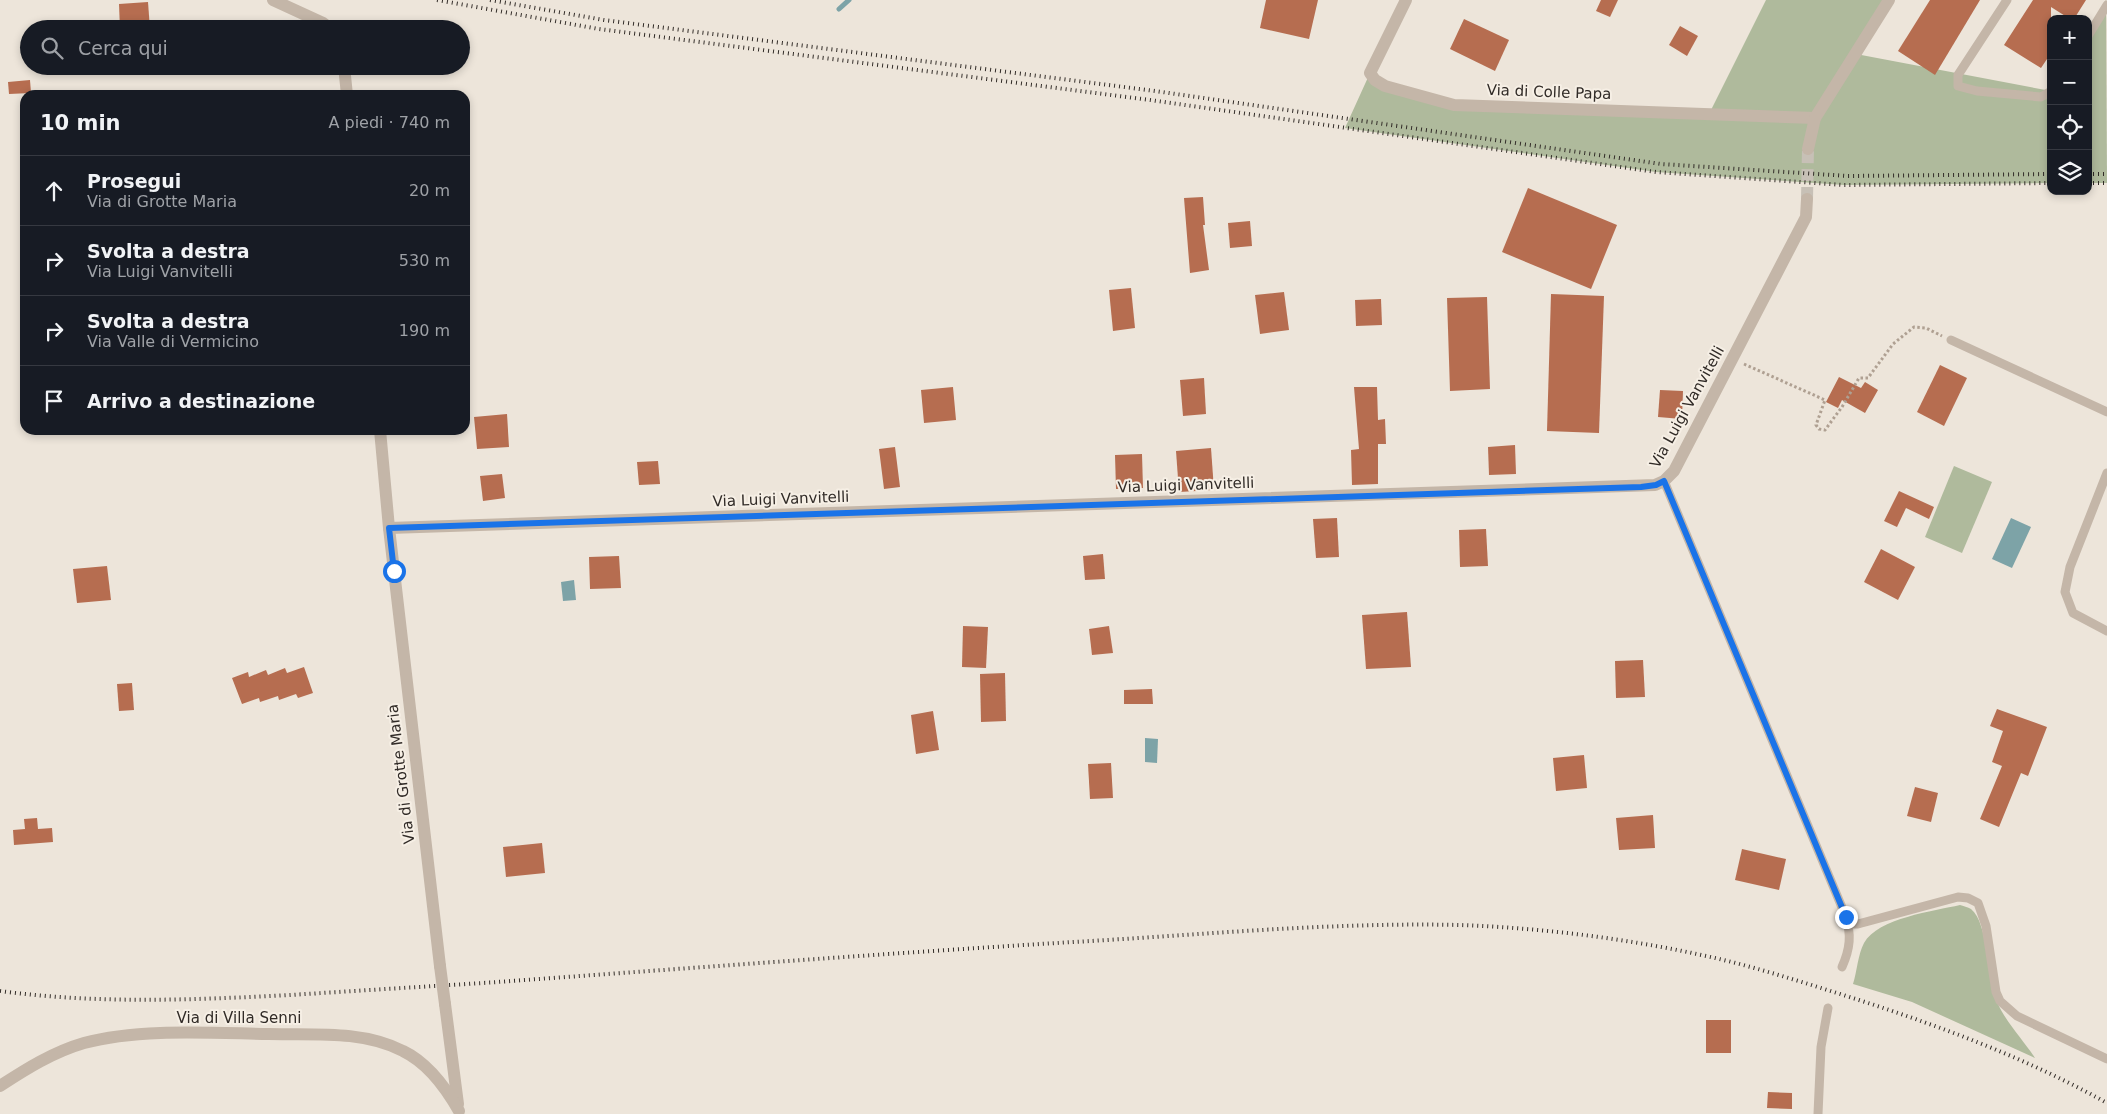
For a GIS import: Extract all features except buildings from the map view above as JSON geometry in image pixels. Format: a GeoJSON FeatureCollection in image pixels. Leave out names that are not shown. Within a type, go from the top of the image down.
{"type":"FeatureCollection","features":[{"type":"Feature","properties":{"kind":"street"},"geometry":{"type":"LineString","coordinates":[[273,0],[316,20]]}},
{"type":"Feature","properties":{"kind":"street","name":"Via di Colle Papa"},"geometry":{"type":"LineString","coordinates":[[1406,0],[1370,74],[1375,80],[1385,86],[1454,105],[1815,118]]}},
{"type":"Feature","properties":{"kind":"street"},"geometry":{"type":"LineString","coordinates":[[1808,149],[1815,118],[1889,0]]}},
{"type":"Feature","properties":{"kind":"street"},"geometry":{"type":"LineString","coordinates":[[345,75],[346,90]]}},
{"type":"Feature","properties":{"kind":"street","name":"Via Luigi Vanvitelli"},"geometry":{"type":"LineString","coordinates":[[389,528],[1656,485],[1664,481],[1674,471],[1806,217],[1807,199]]}},
{"type":"Feature","properties":{"kind":"street","name":"Via di Grotte Maria"},"geometry":{"type":"LineString","coordinates":[[380,435],[389,528],[444,1004],[459,1113]]}},
{"type":"Feature","properties":{"kind":"street","name":"Via di Villa Senni"},"geometry":{"type":"LineString","coordinates":[[0,1086],[32,1066],[66,1049],[86,1042],[125,1035],[224,1033],[334,1036],[376,1042],[409,1054],[429,1070],[448,1094],[459,1113]]}},
{"type":"Feature","properties":{"kind":"lane"},"geometry":{"type":"LineString","coordinates":[[2007,0],[1958,75],[1958,86],[1977,91],[2041,97],[2047,93]]}},
{"type":"Feature","properties":{"kind":"lane"},"geometry":{"type":"LineString","coordinates":[[2092,29],[2107,5]]}},
{"type":"Feature","properties":{"kind":"lane"},"geometry":{"type":"LineString","coordinates":[[1951,340],[2107,412]]}},
{"type":"Feature","properties":{"kind":"lane"},"geometry":{"type":"LineString","coordinates":[[2107,473],[2070,567],[2065,592],[2073,613],[2107,631]]}},
{"type":"Feature","properties":{"kind":"lane"},"geometry":{"type":"LineString","coordinates":[[1664,481],[1844,913],[1850,937],[1848,951],[1842,967]]}},
{"type":"Feature","properties":{"kind":"lane"},"geometry":{"type":"LineString","coordinates":[[1844,913],[1850,921],[1858,924],[1958,898],[1968,898],[1978,903],[1986,926],[1996,992],[2000,1001],[2017,1016],[2107,1059]]}},
{"type":"Feature","properties":{"kind":"lane"},"geometry":{"type":"LineString","coordinates":[[1818,1114],[1821,1047],[1828,1008]]}},
{"type":"Feature","properties":{"kind":"path"},"geometry":{"type":"LineString","coordinates":[[1742,363],[1825,400],[1816,425],[1819,429],[1825,430],[1842,407],[1859,378],[1868,378],[1893,344],[1914,327],[1926,328],[1951,340]]}},
{"type":"Feature","properties":{"kind":"green space"},"geometry":{"type":"Polygon","coordinates":[[[1766,0],[1889,0],[1856,54],[2047,90],[2047,183],[1844,185],[1656,172],[1345,128],[1370,73],[1375,80],[1454,105],[1709,114],[1766,0]]]}},
{"type":"Feature","properties":{"kind":"green space"},"geometry":{"type":"Polygon","coordinates":[[[2106,0],[2107,183],[2092,183],[2092,23],[2106,0]]]}},
{"type":"Feature","properties":{"kind":"green space"},"geometry":{"type":"Polygon","coordinates":[[[1954,466],[1992,482],[1962,553],[1925,537],[1954,466]]]}},
{"type":"Feature","properties":{"kind":"green space"},"geometry":{"type":"Polygon","coordinates":[[[1960,905],[1971,909],[1977,916],[1985,939],[1994,994],[1998,1004],[2035,1058],[1912,1002],[1853,984],[1862,947],[1871,934],[1881,927],[1908,917],[1960,905]]]}},
{"type":"Feature","properties":{"kind":"water"},"geometry":{"type":"Polygon","coordinates":[[[2011,518],[2031,527],[2012,568],[1992,559],[2011,518]]]}},
{"type":"Feature","properties":{"kind":"water"},"geometry":{"type":"Polygon","coordinates":[[[574,580],[576,600],[563,601],[561,582],[574,580]]]}},
{"type":"Feature","properties":{"kind":"water"},"geometry":{"type":"Polygon","coordinates":[[[1145,738],[1158,739],[1157,763],[1145,762],[1145,738]]]}},
{"type":"Feature","properties":{"kind":"waterway"},"geometry":{"type":"LineString","coordinates":[[839,9],[849,0]]}},
{"type":"Feature","properties":{"kind":"tunnel"},"geometry":{"type":"LineString","coordinates":[[1807,199],[1808,149]]}},
{"type":"Feature","properties":{"kind":"railway"},"geometry":{"type":"LineString","coordinates":[[437,0],[599,29],[1150,100],[1656,172],[1844,185],[2047,183]]}},
{"type":"Feature","properties":{"kind":"railway"},"geometry":{"type":"LineString","coordinates":[[490,0],[604,20],[1155,91],[1661,164],[1848,176],[2047,174]]}},
{"type":"Feature","properties":{"kind":"railway"},"geometry":{"type":"LineString","coordinates":[[2092,174],[2107,174]]}},
{"type":"Feature","properties":{"kind":"railway"},"geometry":{"type":"LineString","coordinates":[[2092,183],[2107,183]]}},
{"type":"Feature","properties":{"kind":"railway"},"geometry":{"type":"LineString","coordinates":[[0,991],[72,998],[145,1000],[253,997],[1266,930],[1362,925],[1491,926],[1556,932],[1652,945],[1769,972],[1859,1000],[1954,1033],[2047,1072],[2107,1103]]}},
{"type":"Feature","properties":{"kind":"route"},"geometry":{"type":"LineString","coordinates":[[394,571],[389,528],[1641,487],[1656,485],[1664,481],[1846,917]]}}]}
